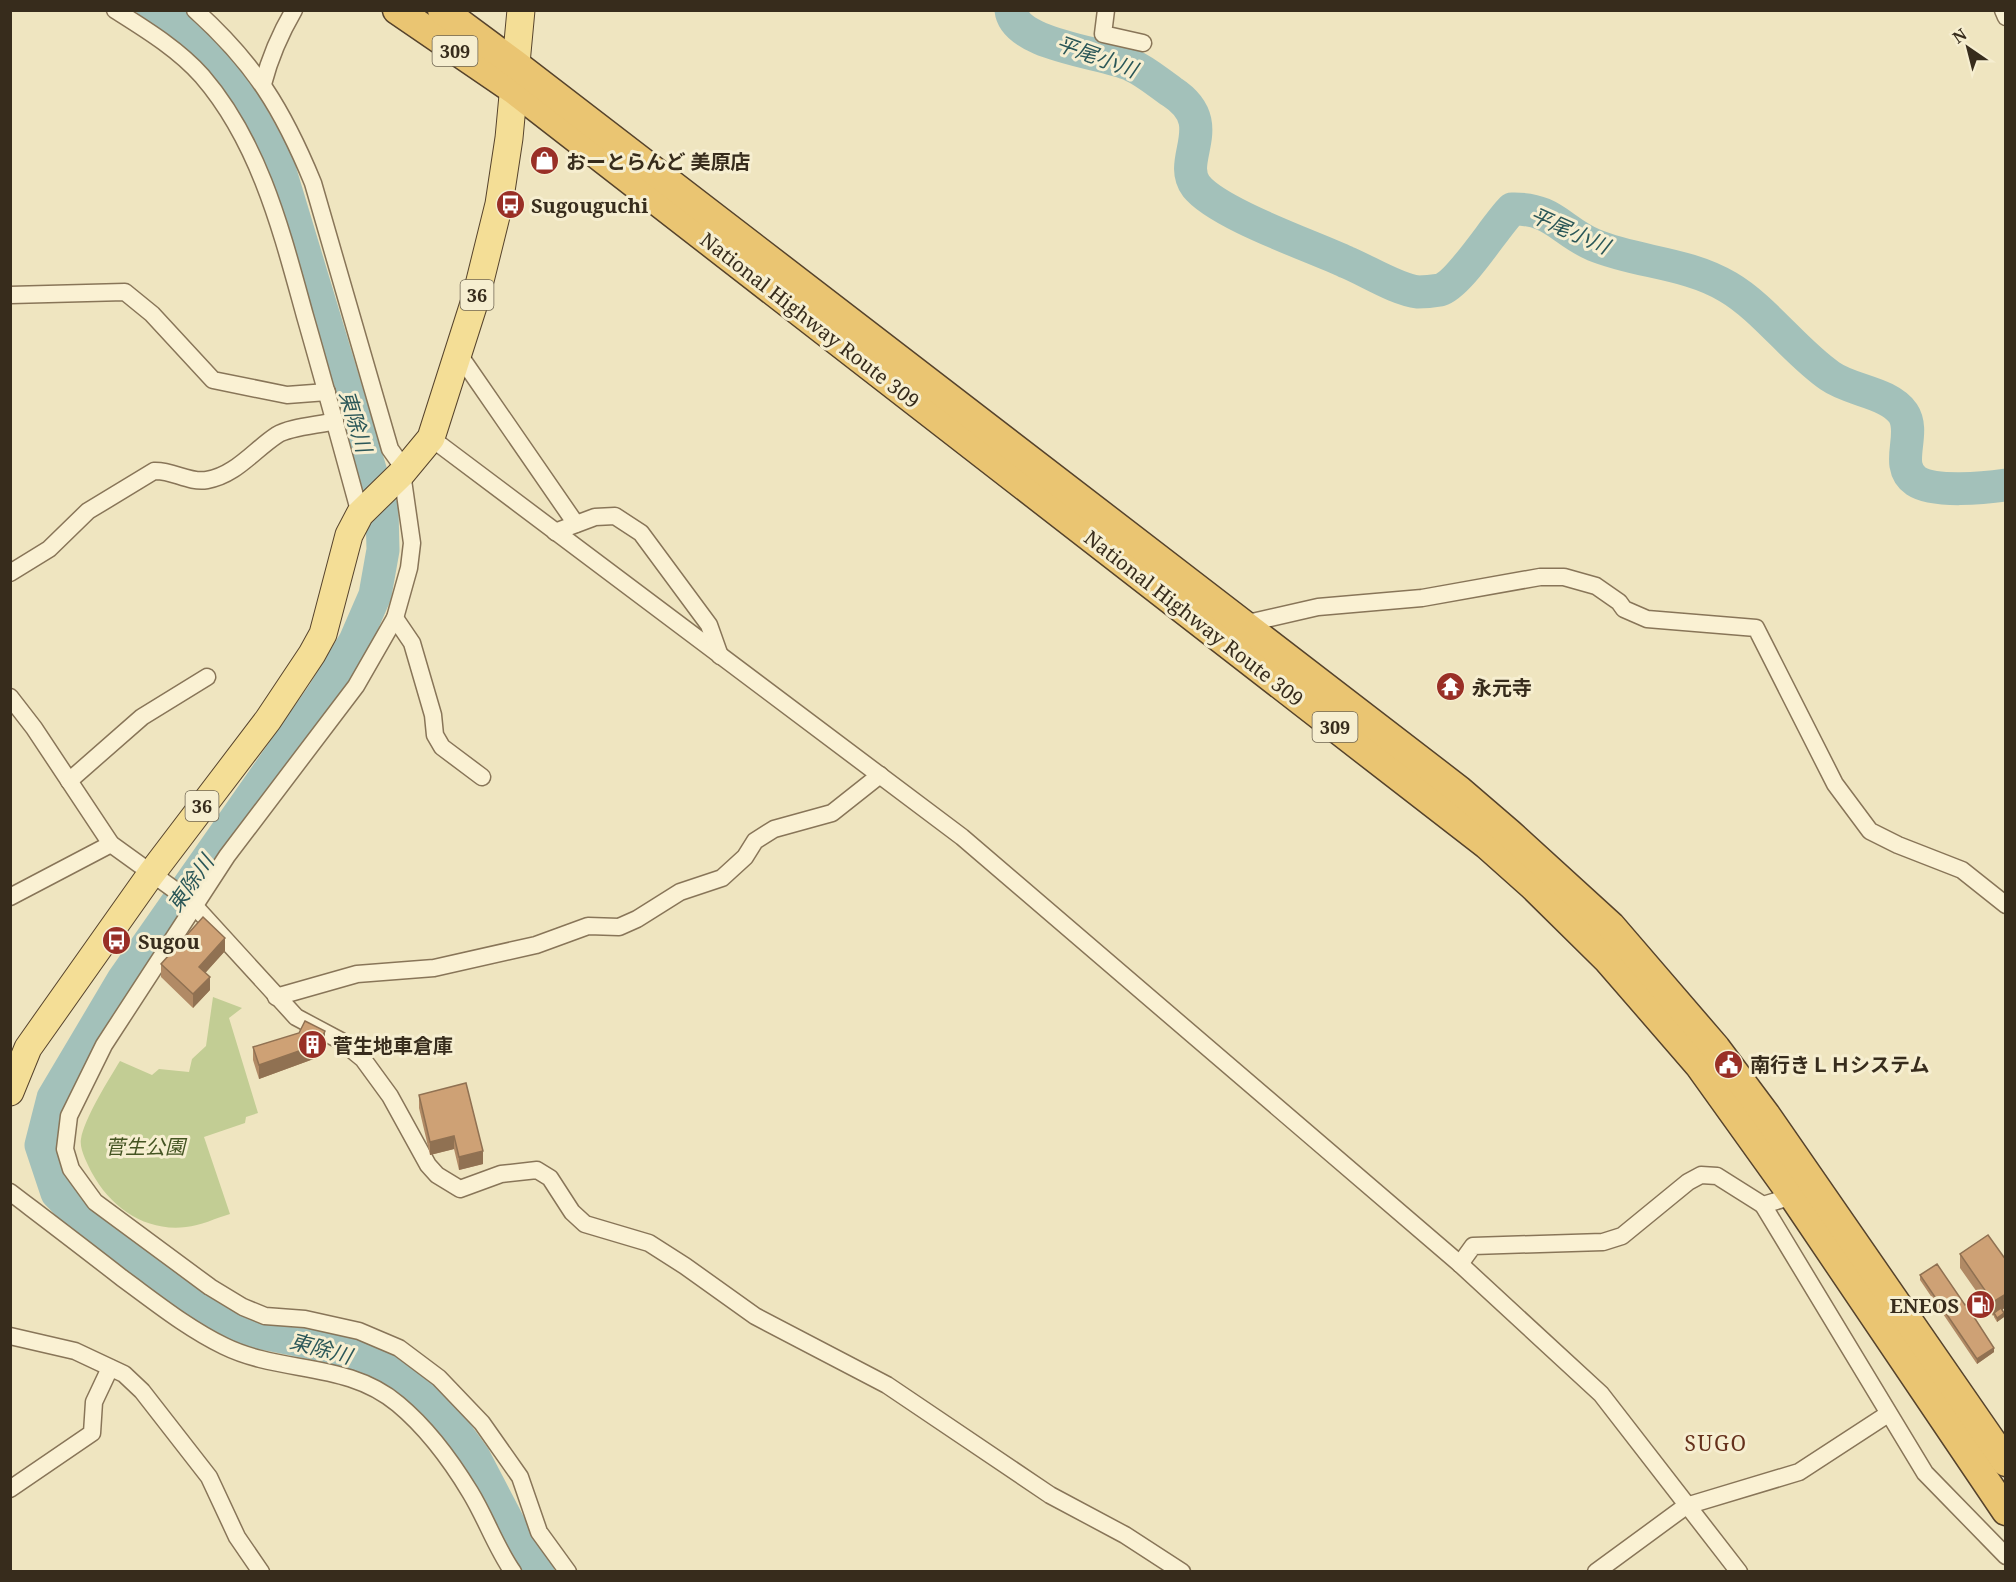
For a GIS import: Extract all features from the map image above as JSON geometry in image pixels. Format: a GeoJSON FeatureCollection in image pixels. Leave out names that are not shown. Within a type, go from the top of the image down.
{"type":"FeatureCollection","features":[{"type":"Feature","properties":{"kind":"highway","name":"National Highway Route 309"},"geometry":{"type":"LineString","coordinates":[[397,10],[514,77]]}},
{"type":"Feature","properties":{"kind":"highway","name":"National Highway Route 309"},"geometry":{"type":"LineString","coordinates":[[442,10],[514,77],[1232,633],[1533,886],[1608,960],[1699,1065],[1793,1196],[2006,1511]]}},
{"type":"Feature","properties":{"kind":"highway","name":"National Highway Route 309"},"geometry":{"type":"LineString","coordinates":[[1232,633],[1459,790],[1611,926],[1716,1048],[1766,1115],[2006,1462]]}},
{"type":"Feature","properties":{"kind":"main road","name":"36"},"geometry":{"type":"LineString","coordinates":[[10,1092],[28,1048],[156,878],[268,720],[318,644],[323,634],[349,535],[362,511],[400,475],[431,438],[476,297],[499,204],[521,10]]}},
{"type":"Feature","properties":{"kind":"street"},"geometry":{"type":"LineString","coordinates":[[114,10],[171,48],[200,74],[220,99],[242,136],[276,212],[362,511]]}},
{"type":"Feature","properties":{"kind":"street"},"geometry":{"type":"LineString","coordinates":[[195,10],[217,30],[263,84],[285,118],[313,183],[390,449],[400,475],[412,543],[409,568],[395,618],[356,686],[315,744],[192,904],[104,1046],[69,1116],[65,1149],[71,1169],[94,1202],[210,1287],[243,1307],[265,1316],[305,1318],[359,1331],[399,1348],[439,1378],[482,1423],[520,1477],[539,1532],[568,1572]]}},
{"type":"Feature","properties":{"kind":"street"},"geometry":{"type":"LineString","coordinates":[[263,84],[274,48],[294,10]]}},
{"type":"Feature","properties":{"kind":"street"},"geometry":{"type":"LineString","coordinates":[[1106,10],[1103,34],[1143,44]]}},
{"type":"Feature","properties":{"kind":"street"},"geometry":{"type":"LineString","coordinates":[[2003,10],[2006,17]]}},
{"type":"Feature","properties":{"kind":"street"},"geometry":{"type":"LineString","coordinates":[[10,295],[124,292],[152,314],[213,380],[287,395],[327,392]]}},
{"type":"Feature","properties":{"kind":"street"},"geometry":{"type":"LineString","coordinates":[[458,353],[576,524]]}},
{"type":"Feature","properties":{"kind":"street"},"geometry":{"type":"LineString","coordinates":[[10,573],[49,549],[88,511],[154,471],[165,470],[194,481],[210,479],[254,455],[278,434],[335,421]]}},
{"type":"Feature","properties":{"kind":"street"},"geometry":{"type":"LineString","coordinates":[[431,438],[962,837],[1460,1264],[1601,1394],[1739,1572]]}},
{"type":"Feature","properties":{"kind":"street"},"geometry":{"type":"LineString","coordinates":[[555,532],[595,517],[615,516],[641,533],[709,625],[720,656]]}},
{"type":"Feature","properties":{"kind":"street"},"geometry":{"type":"LineString","coordinates":[[1232,633],[1318,607],[1422,598],[1540,577],[1564,577],[1596,586],[1619,602],[1624,609],[1647,619],[1756,628],[1835,784],[1870,831],[1898,845],[1962,870],[2006,906]]}},
{"type":"Feature","properties":{"kind":"street"},"geometry":{"type":"LineString","coordinates":[[395,618],[412,643],[432,715],[435,735],[442,747],[482,777]]}},
{"type":"Feature","properties":{"kind":"street"},"geometry":{"type":"LineString","coordinates":[[69,781],[142,717],[207,677]]}},
{"type":"Feature","properties":{"kind":"street"},"geometry":{"type":"LineString","coordinates":[[10,697],[111,844],[192,904],[236,948],[276,997],[296,1017],[341,1041],[363,1059],[390,1096],[428,1165],[437,1175],[460,1189],[501,1174],[537,1170],[550,1178],[572,1212],[585,1224],[649,1243],[754,1316],[887,1385],[1050,1495],[1125,1535],[1182,1572]]}},
{"type":"Feature","properties":{"kind":"street"},"geometry":{"type":"LineString","coordinates":[[276,997],[357,974],[445,966],[536,945],[588,926],[619,927],[637,919],[680,892],[722,878],[745,857],[756,841],[774,829],[832,813],[880,775]]}},
{"type":"Feature","properties":{"kind":"street"},"geometry":{"type":"LineString","coordinates":[[10,897],[111,844]]}},
{"type":"Feature","properties":{"kind":"street"},"geometry":{"type":"LineString","coordinates":[[1460,1264],[1473,1246],[1603,1242],[1622,1236],[1688,1182],[1701,1175],[1717,1176],[1763,1205],[1925,1473],[2006,1556]]}},
{"type":"Feature","properties":{"kind":"street"},"geometry":{"type":"LineString","coordinates":[[10,1192],[168,1312],[225,1347],[272,1362],[322,1370],[366,1382],[396,1403],[435,1441],[471,1492],[501,1554],[513,1572]]}},
{"type":"Feature","properties":{"kind":"street"},"geometry":{"type":"LineString","coordinates":[[1763,1205],[1793,1196]]}},
{"type":"Feature","properties":{"kind":"street"},"geometry":{"type":"LineString","coordinates":[[10,1336],[75,1351],[124,1374],[142,1391],[209,1477],[237,1537],[261,1572]]}},
{"type":"Feature","properties":{"kind":"street"},"geometry":{"type":"LineString","coordinates":[[10,1489],[92,1433],[94,1402],[110,1368]]}},
{"type":"Feature","properties":{"kind":"street"},"geometry":{"type":"LineString","coordinates":[[1596,1572],[1686,1506],[1799,1472],[1888,1414]]}},
{"type":"Feature","properties":{"kind":"green space","name":"菅生公園"},"geometry":{"type":"Polygon","coordinates":[[[213,997],[242,1008],[229,1018],[258,1113],[246,1117],[245,1123],[204,1137],[230,1214],[191,1226],[171,1228],[157,1226],[131,1215],[109,1197],[88,1166],[81,1139],[92,1110],[120,1061],[152,1075],[159,1069],[189,1072],[192,1059],[206,1046],[213,997]]]}},
{"type":"Feature","properties":{"kind":"building"},"geometry":{"type":"Polygon","coordinates":[[[203,917],[225,938],[199,967],[210,977],[193,994],[161,964],[203,917]]]}},
{"type":"Feature","properties":{"kind":"building"},"geometry":{"type":"Polygon","coordinates":[[[305,1021],[325,1031],[319,1044],[259,1065],[253,1047],[299,1033],[305,1021]]]}},
{"type":"Feature","properties":{"kind":"building"},"geometry":{"type":"Polygon","coordinates":[[[466,1083],[483,1151],[459,1157],[454,1136],[430,1142],[419,1095],[466,1083]]]}},
{"type":"Feature","properties":{"kind":"building"},"geometry":{"type":"Polygon","coordinates":[[[1988,1235],[2006,1260],[2006,1294],[1993,1302],[1960,1254],[1988,1235]]]}},
{"type":"Feature","properties":{"kind":"building"},"geometry":{"type":"Polygon","coordinates":[[[1937,1264],[1965,1305],[1981,1294],[1988,1304],[1972,1314],[1994,1348],[1977,1359],[1920,1275],[1937,1264]]]}},
{"type":"Feature","properties":{"kind":"building"},"geometry":{"type":"Polygon","coordinates":[[[2001,1308],[2004,1313],[1997,1318],[1994,1313],[2001,1308]]]}},
{"type":"Feature","properties":{"kind":"waterway","name":"東除川"},"geometry":{"type":"LineString","coordinates":[[153,10],[171,20],[204,49],[235,86],[277,161],[382,509],[383,550],[375,595],[355,641],[323,694],[123,980],[53,1098],[41,1145],[57,1193],[85,1222],[173,1288],[236,1328],[333,1347],[394,1371],[434,1402],[474,1457],[521,1547],[538,1572]]}},
{"type":"Feature","properties":{"kind":"waterway","name":"平尾小川"},"geometry":{"type":"LineString","coordinates":[[1011,10],[1016,22],[1028,32],[1062,46],[1131,65],[1152,77],[1186,104],[1194,116],[1196,129],[1191,164],[1191,176],[1196,186],[1207,197],[1244,218],[1391,284],[1420,292],[1440,290],[1457,277],[1512,209],[1537,212],[1594,245],[1628,256],[1696,272],[1728,287],[1754,306],[1804,355],[1830,376],[1888,400],[1903,413],[1907,421],[1906,467],[1916,481],[1924,485],[1947,488],[2006,485]]}},
{"type":"Feature","properties":{"kind":"place","name":"おーとらんど 美原店"},"geometry":{"type":"Point","coordinates":[545,161]}},
{"type":"Feature","properties":{"kind":"place","name":"Sugouguchi"},"geometry":{"type":"Point","coordinates":[510,205]}},
{"type":"Feature","properties":{"kind":"place","name":"永元寺"},"geometry":{"type":"Point","coordinates":[1451,687]}},
{"type":"Feature","properties":{"kind":"place","name":"Sugou"},"geometry":{"type":"Point","coordinates":[117,941]}},
{"type":"Feature","properties":{"kind":"place","name":"菅生地車倉庫"},"geometry":{"type":"Point","coordinates":[312,1045]}},
{"type":"Feature","properties":{"kind":"place","name":"南行きＬＨシステム"},"geometry":{"type":"Point","coordinates":[1729,1064]}},
{"type":"Feature","properties":{"kind":"place","name":"ENEOS"},"geometry":{"type":"Point","coordinates":[1980,1305]}},
{"type":"Feature","properties":{"kind":"district","name":"SUGO"},"geometry":{"type":"Point","coordinates":[1716,1443]}}]}
